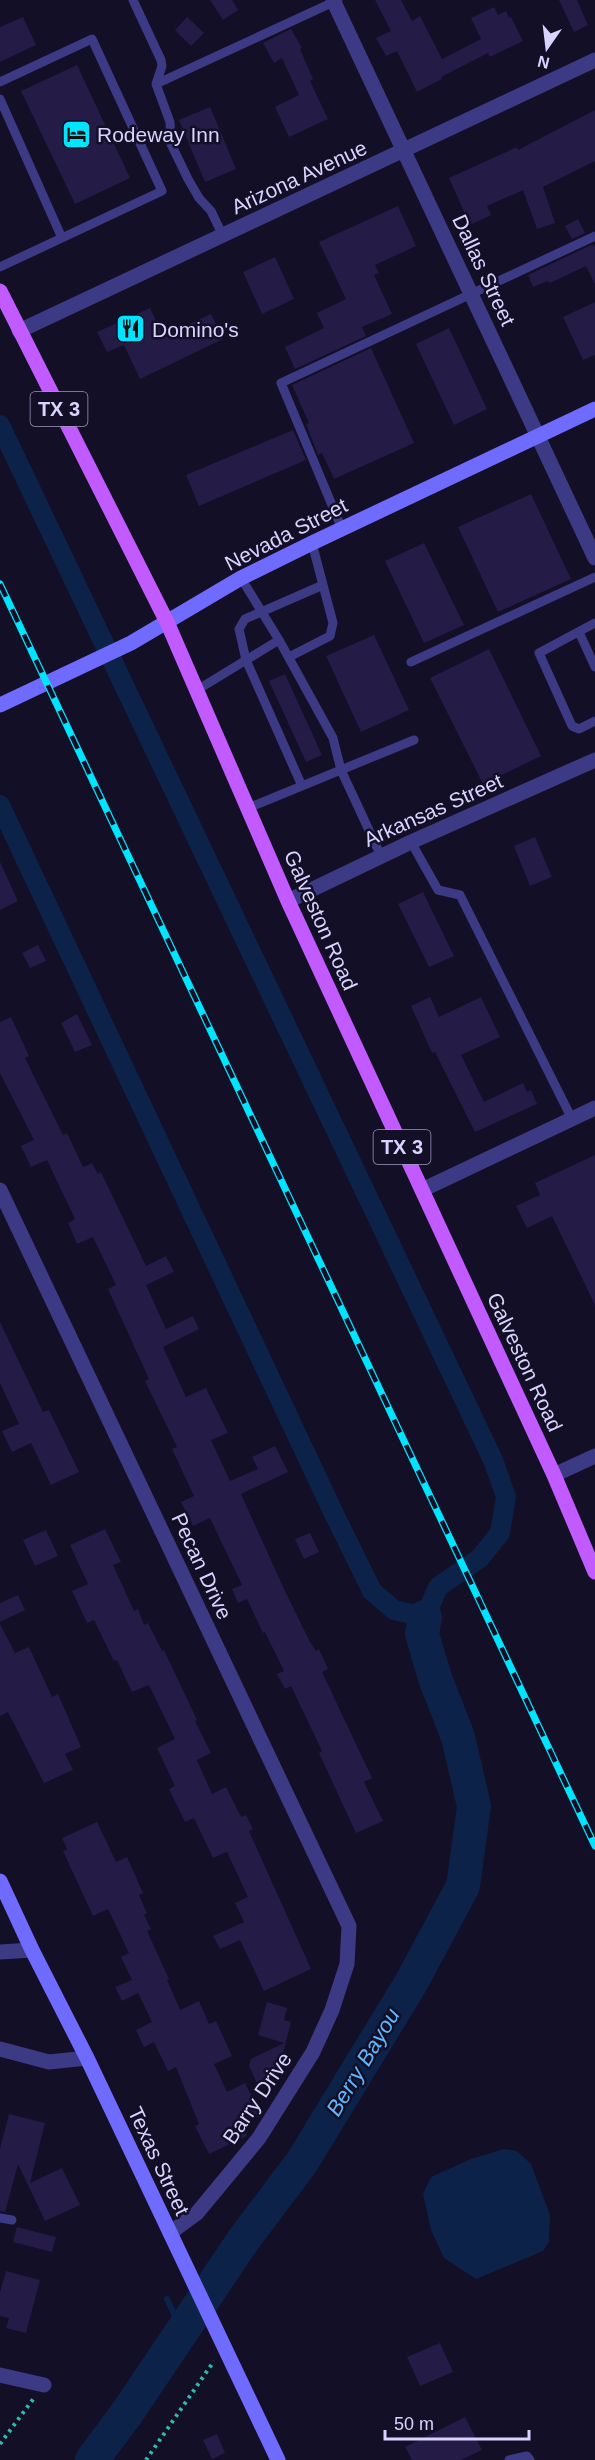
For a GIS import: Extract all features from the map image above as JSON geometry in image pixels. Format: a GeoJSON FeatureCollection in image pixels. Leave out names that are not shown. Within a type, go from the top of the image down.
{"type":"FeatureCollection","features":[{"type":"Feature","properties":{"kind":"main road","name":"Galveston Road"},"geometry":{"type":"LineString","coordinates":[[0,291],[167,622],[288,901],[554,1475],[595,1572]]}},
{"type":"Feature","properties":{"kind":"street","name":"Dallas Street"},"geometry":{"type":"LineString","coordinates":[[335,1],[595,558]]}},
{"type":"Feature","properties":{"kind":"street","name":"Arizona Avenue"},"geometry":{"type":"LineString","coordinates":[[19,331],[595,60]]}},
{"type":"Feature","properties":{"kind":"street","name":"Nevada Street"},"geometry":{"type":"LineString","coordinates":[[0,705],[131,643],[241,578],[595,409]]}},
{"type":"Feature","properties":{"kind":"street","name":"Arkansas Street"},"geometry":{"type":"LineString","coordinates":[[288,901],[411,842],[595,760]]}},
{"type":"Feature","properties":{"kind":"street"},"geometry":{"type":"LineString","coordinates":[[422,1190],[595,1108]]}},
{"type":"Feature","properties":{"kind":"street","name":"Pecan Drive"},"geometry":{"type":"LineString","coordinates":[[0,1190],[350,1926],[347,1964]]}},
{"type":"Feature","properties":{"kind":"street"},"geometry":{"type":"LineString","coordinates":[[554,1475],[595,1456]]}},
{"type":"Feature","properties":{"kind":"street","name":"Texas Street"},"geometry":{"type":"LineString","coordinates":[[0,1881],[87,2058],[278,2460]]}},
{"type":"Feature","properties":{"kind":"street"},"geometry":{"type":"LineString","coordinates":[[0,1952],[32,1950]]}},
{"type":"Feature","properties":{"kind":"street","name":"Barry Drive"},"geometry":{"type":"LineString","coordinates":[[170,2233],[197,2213],[259,2138],[313,2052],[332,2010],[347,1964]]}},
{"type":"Feature","properties":{"kind":"street"},"geometry":{"type":"LineString","coordinates":[[0,2049],[49,2062],[87,2058]]}},
{"type":"Feature","properties":{"kind":"street"},"geometry":{"type":"LineString","coordinates":[[0,2375],[44,2385]]}},
{"type":"Feature","properties":{"kind":"lane"},"geometry":{"type":"LineString","coordinates":[[133,0],[161,60],[162,66],[156,84],[170,122],[171,144],[188,179],[199,198],[211,211],[223,236]]}},
{"type":"Feature","properties":{"kind":"lane"},"geometry":{"type":"LineString","coordinates":[[156,84],[335,1]]}},
{"type":"Feature","properties":{"kind":"lane"},"geometry":{"type":"LineString","coordinates":[[0,82],[92,39],[162,192],[0,267]]}},
{"type":"Feature","properties":{"kind":"lane"},"geometry":{"type":"LineString","coordinates":[[0,99],[62,238]]}},
{"type":"Feature","properties":{"kind":"lane"},"geometry":{"type":"LineString","coordinates":[[342,529],[280,382],[595,236]]}},
{"type":"Feature","properties":{"kind":"lane"},"geometry":{"type":"LineString","coordinates":[[288,657],[330,636],[333,623],[312,543]]}},
{"type":"Feature","properties":{"kind":"lane"},"geometry":{"type":"LineString","coordinates":[[411,662],[595,577]]}},
{"type":"Feature","properties":{"kind":"lane"},"geometry":{"type":"LineString","coordinates":[[241,578],[262,610],[333,738],[341,770],[381,856]]}},
{"type":"Feature","properties":{"kind":"lane"},"geometry":{"type":"LineString","coordinates":[[302,786],[246,660],[239,628],[245,619],[262,610],[323,585]]}},
{"type":"Feature","properties":{"kind":"lane"},"geometry":{"type":"LineString","coordinates":[[595,623],[539,653],[573,726],[579,729],[595,721]]}},
{"type":"Feature","properties":{"kind":"lane"},"geometry":{"type":"LineString","coordinates":[[579,632],[595,667]]}},
{"type":"Feature","properties":{"kind":"lane"},"geometry":{"type":"LineString","coordinates":[[196,690],[279,640]]}},
{"type":"Feature","properties":{"kind":"lane"},"geometry":{"type":"LineString","coordinates":[[248,808],[414,740]]}},
{"type":"Feature","properties":{"kind":"lane"},"geometry":{"type":"LineString","coordinates":[[411,842],[438,890],[460,895],[572,1119]]}},
{"type":"Feature","properties":{"kind":"lane"},"geometry":{"type":"LineString","coordinates":[[0,2218],[12,2220]]}},
{"type":"Feature","properties":{"kind":"lane"},"geometry":{"type":"LineString","coordinates":[[509,2460],[527,2456],[530,2460]]}},
{"type":"Feature","properties":{"kind":"path"},"geometry":{"type":"LineString","coordinates":[[146,2460],[221,2338]]}},
{"type":"Feature","properties":{"kind":"path"},"geometry":{"type":"LineString","coordinates":[[0,2444],[44,2385]]}},
{"type":"Feature","properties":{"kind":"water"},"geometry":{"type":"Polygon","coordinates":[[[504,2149],[517,2151],[531,2164],[550,2215],[549,2242],[543,2251],[476,2279],[444,2258],[431,2230],[423,2194],[431,2177],[471,2159],[504,2149]]]}},
{"type":"Feature","properties":{"kind":"building"},"geometry":{"type":"Polygon","coordinates":[[[210,0],[232,0],[238,10],[223,20],[210,0]]]}},
{"type":"Feature","properties":{"kind":"building"},"geometry":{"type":"Polygon","coordinates":[[[375,0],[401,0],[412,21],[420,16],[442,59],[481,39],[471,18],[494,7],[498,15],[506,11],[523,41],[490,57],[488,53],[417,92],[397,51],[386,56],[376,38],[391,31],[375,0]]]}},
{"type":"Feature","properties":{"kind":"building"},"geometry":{"type":"Polygon","coordinates":[[[559,0],[577,0],[588,25],[574,32],[559,0]]]}},
{"type":"Feature","properties":{"kind":"building"},"geometry":{"type":"Polygon","coordinates":[[[23,17],[36,45],[0,62],[0,27],[23,17]]]}},
{"type":"Feature","properties":{"kind":"building"},"geometry":{"type":"Polygon","coordinates":[[[187,17],[204,33],[191,46],[175,30],[187,17]]]}},
{"type":"Feature","properties":{"kind":"building"},"geometry":{"type":"Polygon","coordinates":[[[291,29],[302,48],[300,49],[313,79],[310,81],[328,119],[289,137],[275,107],[299,95],[282,58],[274,63],[263,43],[291,29]]]}},
{"type":"Feature","properties":{"kind":"building","name":"Rodeway Inn"},"geometry":{"type":"Polygon","coordinates":[[[77,65],[130,178],[75,204],[21,91],[77,65]]]}},
{"type":"Feature","properties":{"kind":"building"},"geometry":{"type":"Polygon","coordinates":[[[210,107],[236,169],[205,182],[179,120],[210,107]]]}},
{"type":"Feature","properties":{"kind":"building"},"geometry":{"type":"Polygon","coordinates":[[[595,110],[595,161],[543,187],[555,223],[537,229],[523,190],[487,206],[491,215],[470,225],[449,178],[517,147],[518,150],[595,110]]]}},
{"type":"Feature","properties":{"kind":"building"},"geometry":{"type":"Polygon","coordinates":[[[398,206],[416,246],[375,265],[379,273],[374,275],[392,314],[362,327],[366,336],[295,369],[285,347],[324,328],[317,313],[346,299],[319,242],[398,206]]]}},
{"type":"Feature","properties":{"kind":"building"},"geometry":{"type":"Polygon","coordinates":[[[578,219],[585,233],[572,239],[565,226],[578,219]]]}},
{"type":"Feature","properties":{"kind":"building"},"geometry":{"type":"Polygon","coordinates":[[[591,245],[595,246],[595,284],[586,266],[550,283],[548,281],[533,287],[528,275],[591,245]]]}},
{"type":"Feature","properties":{"kind":"building"},"geometry":{"type":"Polygon","coordinates":[[[275,257],[294,299],[262,314],[243,272],[275,257]]]}},
{"type":"Feature","properties":{"kind":"building"},"geometry":{"type":"Polygon","coordinates":[[[595,302],[595,355],[583,360],[563,317],[595,302]]]}},
{"type":"Feature","properties":{"kind":"building"},"geometry":{"type":"Polygon","coordinates":[[[150,308],[163,336],[211,314],[223,339],[140,379],[124,345],[107,352],[97,332],[150,308]]]}},
{"type":"Feature","properties":{"kind":"building"},"geometry":{"type":"Polygon","coordinates":[[[449,328],[487,409],[454,425],[416,344],[449,328]]]}},
{"type":"Feature","properties":{"kind":"building"},"geometry":{"type":"Polygon","coordinates":[[[371,348],[414,443],[334,479],[322,453],[318,455],[306,424],[309,423],[292,385],[371,348]]]}},
{"type":"Feature","properties":{"kind":"building"},"geometry":{"type":"Polygon","coordinates":[[[293,430],[306,460],[199,506],[186,475],[293,430]]]}},
{"type":"Feature","properties":{"kind":"building"},"geometry":{"type":"Polygon","coordinates":[[[531,494],[571,579],[498,612],[458,527],[531,494]]]}},
{"type":"Feature","properties":{"kind":"building"},"geometry":{"type":"Polygon","coordinates":[[[424,543],[464,625],[424,643],[385,561],[424,543]]]}},
{"type":"Feature","properties":{"kind":"building"},"geometry":{"type":"Polygon","coordinates":[[[374,635],[409,710],[361,732],[326,656],[374,635]]]}},
{"type":"Feature","properties":{"kind":"building"},"geometry":{"type":"Polygon","coordinates":[[[489,649],[541,756],[483,784],[430,678],[489,649]]]}},
{"type":"Feature","properties":{"kind":"building"},"geometry":{"type":"Polygon","coordinates":[[[285,674],[322,755],[306,762],[269,681],[285,674]]]}},
{"type":"Feature","properties":{"kind":"building"},"geometry":{"type":"Polygon","coordinates":[[[535,837],[552,877],[530,886],[514,846],[535,837]]]}},
{"type":"Feature","properties":{"kind":"building"},"geometry":{"type":"Polygon","coordinates":[[[0,862],[18,901],[0,910],[0,862]]]}},
{"type":"Feature","properties":{"kind":"building"},"geometry":{"type":"Polygon","coordinates":[[[423,892],[454,956],[429,967],[398,904],[423,892]]]}},
{"type":"Feature","properties":{"kind":"building"},"geometry":{"type":"Polygon","coordinates":[[[38,945],[46,961],[30,968],[22,953],[38,945]]]}},
{"type":"Feature","properties":{"kind":"building"},"geometry":{"type":"Polygon","coordinates":[[[430,997],[439,1017],[481,997],[500,1037],[461,1055],[484,1102],[523,1083],[527,1092],[531,1090],[537,1104],[475,1132],[435,1052],[432,1053],[411,1006],[430,997]]]}},
{"type":"Feature","properties":{"kind":"building"},"geometry":{"type":"Polygon","coordinates":[[[77,1014],[92,1045],[75,1052],[61,1023],[77,1014]]]}},
{"type":"Feature","properties":{"kind":"building"},"geometry":{"type":"Polygon","coordinates":[[[11,1017],[29,1056],[25,1058],[63,1135],[67,1133],[83,1167],[92,1163],[98,1174],[101,1172],[146,1266],[166,1256],[174,1272],[146,1285],[166,1329],[193,1316],[199,1329],[163,1347],[186,1397],[206,1388],[228,1433],[211,1440],[230,1481],[258,1469],[252,1457],[275,1446],[288,1472],[241,1494],[310,1642],[316,1651],[319,1649],[328,1669],[322,1672],[372,1778],[364,1782],[383,1821],[356,1833],[319,1753],[322,1751],[291,1686],[285,1689],[277,1674],[284,1671],[265,1632],[263,1633],[247,1599],[238,1603],[232,1589],[242,1585],[210,1518],[193,1526],[181,1502],[194,1496],[172,1449],[177,1447],[145,1381],[149,1379],[108,1289],[116,1285],[93,1237],[77,1244],[68,1223],[75,1219],[47,1160],[31,1167],[21,1146],[34,1140],[0,1073],[0,1022],[11,1017]]]}},
{"type":"Feature","properties":{"kind":"building"},"geometry":{"type":"Polygon","coordinates":[[[595,1155],[595,1305],[552,1216],[527,1228],[516,1206],[540,1195],[535,1183],[595,1155]]]}},
{"type":"Feature","properties":{"kind":"building"},"geometry":{"type":"Polygon","coordinates":[[[0,1322],[43,1412],[49,1410],[79,1472],[51,1485],[31,1443],[12,1452],[2,1431],[19,1424],[0,1383],[0,1322]]]}},
{"type":"Feature","properties":{"kind":"building"},"geometry":{"type":"Polygon","coordinates":[[[105,1529],[121,1562],[113,1565],[134,1611],[138,1609],[144,1625],[148,1623],[162,1651],[164,1650],[211,1753],[197,1760],[212,1794],[226,1787],[241,1817],[246,1815],[253,1829],[249,1831],[311,1969],[264,1991],[240,1940],[220,1949],[213,1936],[244,1922],[235,1903],[248,1897],[227,1852],[213,1858],[194,1818],[185,1822],[169,1789],[175,1786],[157,1748],[175,1739],[149,1685],[132,1692],[94,1620],[87,1623],[72,1591],[88,1584],[70,1545],[105,1529]]]}},
{"type":"Feature","properties":{"kind":"building"},"geometry":{"type":"Polygon","coordinates":[[[46,1530],[58,1556],[35,1566],[23,1540],[46,1530]]]}},
{"type":"Feature","properties":{"kind":"building"},"geometry":{"type":"Polygon","coordinates":[[[310,1533],[319,1552],[304,1559],[295,1539],[310,1533]]]}},
{"type":"Feature","properties":{"kind":"building"},"geometry":{"type":"Polygon","coordinates":[[[18,1595],[25,1610],[0,1622],[0,1603],[18,1595]]]}},
{"type":"Feature","properties":{"kind":"building"},"geometry":{"type":"Polygon","coordinates":[[[0,1624],[15,1653],[29,1647],[52,1697],[58,1694],[81,1747],[65,1754],[73,1770],[44,1783],[8,1712],[0,1716],[0,1624]]]}},
{"type":"Feature","properties":{"kind":"building"},"geometry":{"type":"Polygon","coordinates":[[[97,1822],[116,1862],[127,1857],[143,1893],[139,1895],[147,1913],[144,1915],[151,1929],[147,1931],[180,2010],[199,2001],[209,2024],[216,2021],[232,2056],[214,2064],[227,2092],[245,2083],[261,2115],[242,2124],[247,2136],[209,2154],[195,2126],[199,2124],[176,2067],[168,2071],[154,2042],[144,2047],[136,2030],[152,2022],[138,1993],[122,2001],[115,1987],[132,1980],[121,1957],[129,1953],[108,1909],[93,1916],[63,1851],[67,1849],[62,1838],[97,1822]]]}},
{"type":"Feature","properties":{"kind":"building"},"geometry":{"type":"Polygon","coordinates":[[[267,2002],[287,2008],[284,2020],[291,2022],[278,2073],[257,2083],[249,2066],[251,2059],[284,2043],[258,2035],[267,2002]]]}},
{"type":"Feature","properties":{"kind":"building"},"geometry":{"type":"Polygon","coordinates":[[[9,2114],[45,2123],[30,2183],[62,2168],[80,2205],[45,2221],[18,2164],[5,2212],[0,2211],[0,2149],[9,2114]]]}},
{"type":"Feature","properties":{"kind":"building"},"geometry":{"type":"Polygon","coordinates":[[[17,2227],[56,2237],[52,2252],[13,2242],[17,2227]]]}},
{"type":"Feature","properties":{"kind":"building"},"geometry":{"type":"Polygon","coordinates":[[[6,2271],[40,2280],[26,2333],[6,2328],[9,2318],[0,2316],[0,2292],[6,2271]]]}},
{"type":"Feature","properties":{"kind":"building"},"geometry":{"type":"Polygon","coordinates":[[[440,2343],[453,2372],[420,2386],[407,2357],[440,2343]]]}},
{"type":"Feature","properties":{"kind":"building"},"geometry":{"type":"Polygon","coordinates":[[[465,2417],[482,2450],[461,2460],[412,2460],[405,2447],[465,2417]]]}},
{"type":"Feature","properties":{"kind":"building"},"geometry":{"type":"Polygon","coordinates":[[[217,2434],[225,2453],[212,2459],[203,2440],[217,2434]]]}},
{"type":"Feature","properties":{"kind":"waterway"},"geometry":{"type":"LineString","coordinates":[[0,425],[493,1460],[506,1497],[500,1533],[480,1558],[438,1587],[425,1617],[394,1610],[372,1591],[0,805]]}},
{"type":"Feature","properties":{"kind":"waterway","name":"Berry Bayou"},"geometry":{"type":"LineString","coordinates":[[92,2460],[127,2413],[244,2239],[302,2162],[411,1983],[463,1886],[474,1806],[458,1737],[435,1678],[422,1634],[425,1617]]}},
{"type":"Feature","properties":{"kind":"waterway"},"geometry":{"type":"LineString","coordinates":[[167,2299],[182,2331]]}},
{"type":"Feature","properties":{"kind":"railway"},"geometry":{"type":"LineString","coordinates":[[0,584],[595,1846]]}},
{"type":"Feature","properties":{"kind":"place","name":"Rodeway Inn"},"geometry":{"type":"Point","coordinates":[76,134]}},
{"type":"Feature","properties":{"kind":"place","name":"Domino's"},"geometry":{"type":"Point","coordinates":[131,329]}}]}
